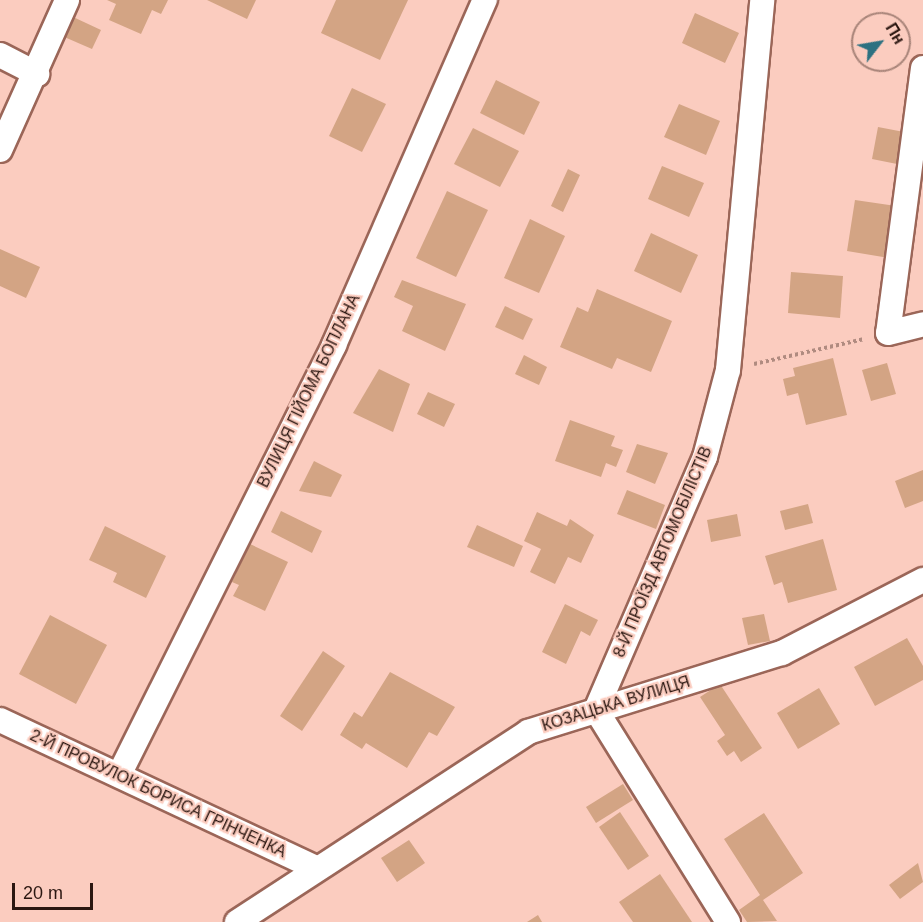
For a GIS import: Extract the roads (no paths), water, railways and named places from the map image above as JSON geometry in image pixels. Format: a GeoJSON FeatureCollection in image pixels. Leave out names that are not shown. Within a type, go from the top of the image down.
{"type":"FeatureCollection","features":[{"type":"Feature","properties":{"kind":"street"},"geometry":{"type":"LineString","coordinates":[[0,150],[37,74],[67,0]]}},
{"type":"Feature","properties":{"kind":"street","name":"ВУЛИЦЯ ГІЙОМА БОПЛАНА"},"geometry":{"type":"LineString","coordinates":[[119,775],[334,345],[484,0]]}},
{"type":"Feature","properties":{"kind":"street","name":"8-Й ПРОЇЗД АВТОМОБІЛІСТІВ"},"geometry":{"type":"LineString","coordinates":[[596,710],[705,457],[728,370],[742,260],[762,0]]}},
{"type":"Feature","properties":{"kind":"street"},"geometry":{"type":"LineString","coordinates":[[0,56],[37,74]]}},
{"type":"Feature","properties":{"kind":"street"},"geometry":{"type":"LineString","coordinates":[[923,68],[888,333],[923,324]]}},
{"type":"Feature","properties":{"kind":"street","name":"КОЗАЦЬКА ВУЛИЦЯ"},"geometry":{"type":"LineString","coordinates":[[237,922],[513,740],[596,710],[782,653],[923,580]]}},
{"type":"Feature","properties":{"kind":"street"},"geometry":{"type":"LineString","coordinates":[[596,710],[728,922]]}},
{"type":"Feature","properties":{"kind":"street","name":"2-Й ПРОВУЛОК БОРИСА ГРІНЧЕНКА"},"geometry":{"type":"LineString","coordinates":[[0,720],[316,868]]}}]}
